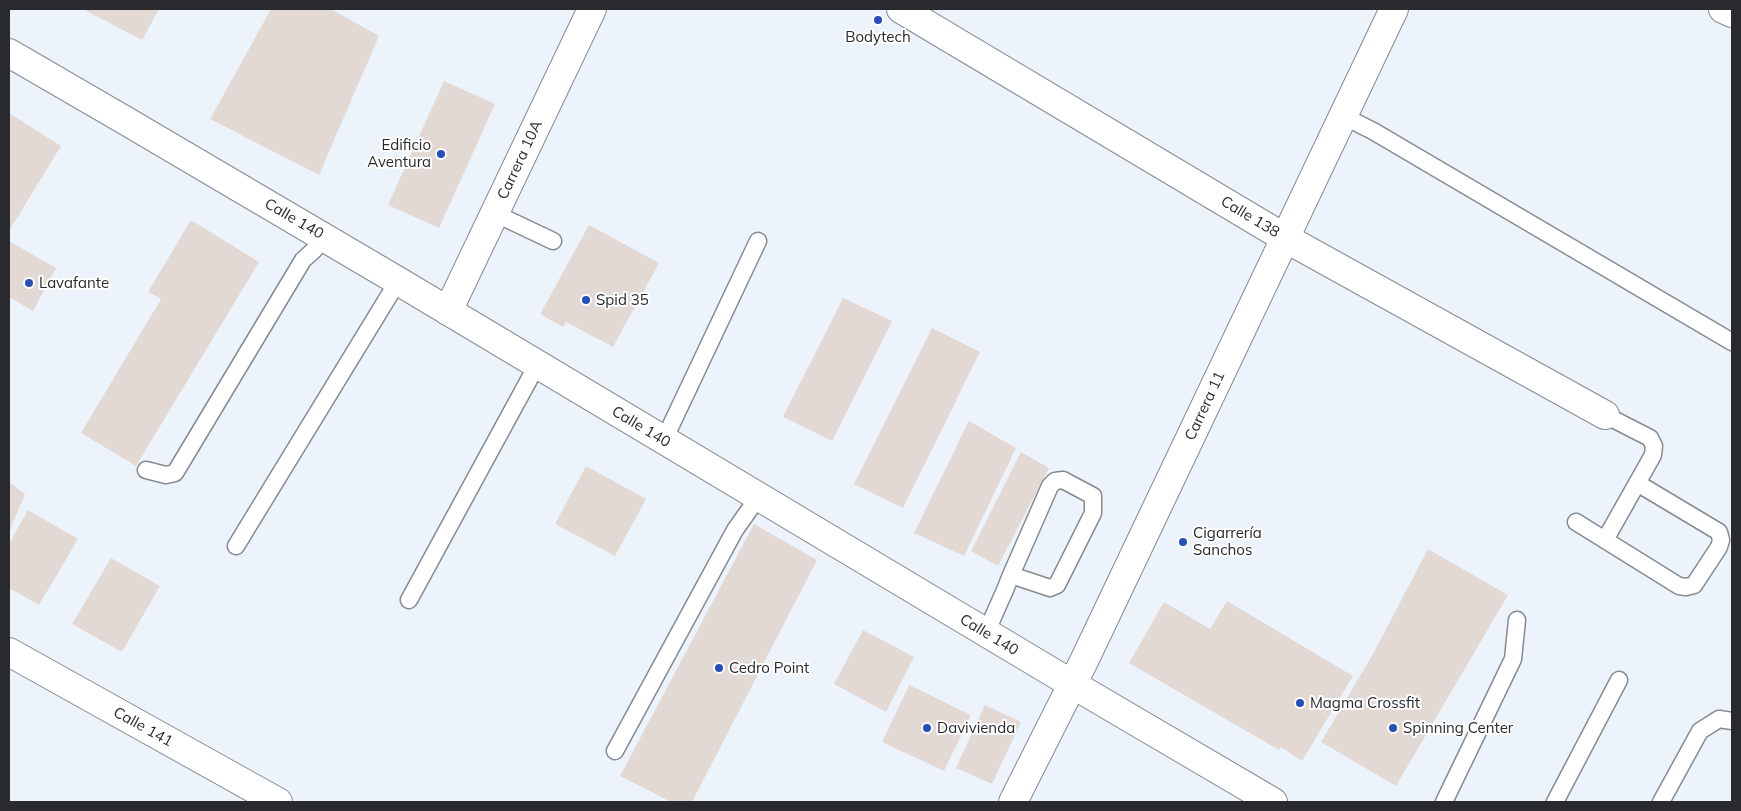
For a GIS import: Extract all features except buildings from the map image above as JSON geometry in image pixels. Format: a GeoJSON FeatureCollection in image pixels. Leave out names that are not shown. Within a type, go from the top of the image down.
{"type":"FeatureCollection","features":[{"type":"Feature","properties":{"kind":"street","name":"Carrera 10A"},"geometry":{"type":"LineString","coordinates":[[448,311],[592,9]]}},
{"type":"Feature","properties":{"kind":"street","name":"Calle 138"},"geometry":{"type":"LineString","coordinates":[[902,9],[1285,238],[1605,415]]}},
{"type":"Feature","properties":{"kind":"street","name":"Carrera 11"},"geometry":{"type":"LineString","coordinates":[[1013,802],[1072,684],[1394,9]]}},
{"type":"Feature","properties":{"kind":"street"},"geometry":{"type":"LineString","coordinates":[[1723,9],[1732,14]]}},
{"type":"Feature","properties":{"kind":"street","name":"Calle 140"},"geometry":{"type":"LineString","coordinates":[[9,53],[324,237],[986,633],[1273,802]]}},
{"type":"Feature","properties":{"kind":"street","name":"Calle 141"},"geometry":{"type":"LineString","coordinates":[[9,652],[278,802]]}},
{"type":"Feature","properties":{"kind":"lane"},"geometry":{"type":"LineString","coordinates":[[1343,116],[1373,131],[1732,342]]}},
{"type":"Feature","properties":{"kind":"lane"},"geometry":{"type":"LineString","coordinates":[[494,213],[553,241]]}},
{"type":"Feature","properties":{"kind":"lane"},"geometry":{"type":"LineString","coordinates":[[146,470],[166,475],[175,473],[303,260],[324,237]]}},
{"type":"Feature","properties":{"kind":"lane"},"geometry":{"type":"LineString","coordinates":[[664,440],[758,241]]}},
{"type":"Feature","properties":{"kind":"lane"},"geometry":{"type":"LineString","coordinates":[[236,546],[398,281]]}},
{"type":"Feature","properties":{"kind":"lane"},"geometry":{"type":"LineString","coordinates":[[409,600],[538,365]]}},
{"type":"Feature","properties":{"kind":"lane"},"geometry":{"type":"LineString","coordinates":[[1605,415],[1650,438],[1654,446],[1653,455],[1605,540]]}},
{"type":"Feature","properties":{"kind":"lane"},"geometry":{"type":"LineString","coordinates":[[986,633],[1011,575],[1050,486],[1055,481],[1063,480],[1093,496],[1093,513],[1057,585],[1050,588],[1011,575]]}},
{"type":"Feature","properties":{"kind":"lane"},"geometry":{"type":"LineString","coordinates":[[1576,522],[1679,586],[1694,585],[1720,547],[1722,540],[1719,532],[1637,483]]}},
{"type":"Feature","properties":{"kind":"lane"},"geometry":{"type":"LineString","coordinates":[[615,751],[731,539],[758,496]]}},
{"type":"Feature","properties":{"kind":"lane"},"geometry":{"type":"LineString","coordinates":[[1444,802],[1513,659],[1517,620]]}},
{"type":"Feature","properties":{"kind":"lane"},"geometry":{"type":"LineString","coordinates":[[1555,802],[1619,680]]}},
{"type":"Feature","properties":{"kind":"lane"},"geometry":{"type":"LineString","coordinates":[[1661,802],[1700,731],[1719,719],[1732,721]]}},
{"type":"Feature","properties":{"kind":"place","name":"Bodytech"},"geometry":{"type":"Point","coordinates":[878,20]}},
{"type":"Feature","properties":{"kind":"place","name":"Edificio Aventura"},"geometry":{"type":"Point","coordinates":[441,154]}},
{"type":"Feature","properties":{"kind":"place","name":"Lavafante"},"geometry":{"type":"Point","coordinates":[29,283]}},
{"type":"Feature","properties":{"kind":"place","name":"Spid 35"},"geometry":{"type":"Point","coordinates":[586,300]}},
{"type":"Feature","properties":{"kind":"place","name":"Cigarrería Sanchos"},"geometry":{"type":"Point","coordinates":[1183,542]}},
{"type":"Feature","properties":{"kind":"place","name":"Cedro Point"},"geometry":{"type":"Point","coordinates":[719,668]}},
{"type":"Feature","properties":{"kind":"place","name":"Magma Crossfit"},"geometry":{"type":"Point","coordinates":[1300,703]}},
{"type":"Feature","properties":{"kind":"place","name":"Davivienda"},"geometry":{"type":"Point","coordinates":[927,728]}},
{"type":"Feature","properties":{"kind":"place","name":"Spinning Center"},"geometry":{"type":"Point","coordinates":[1393,728]}}]}
